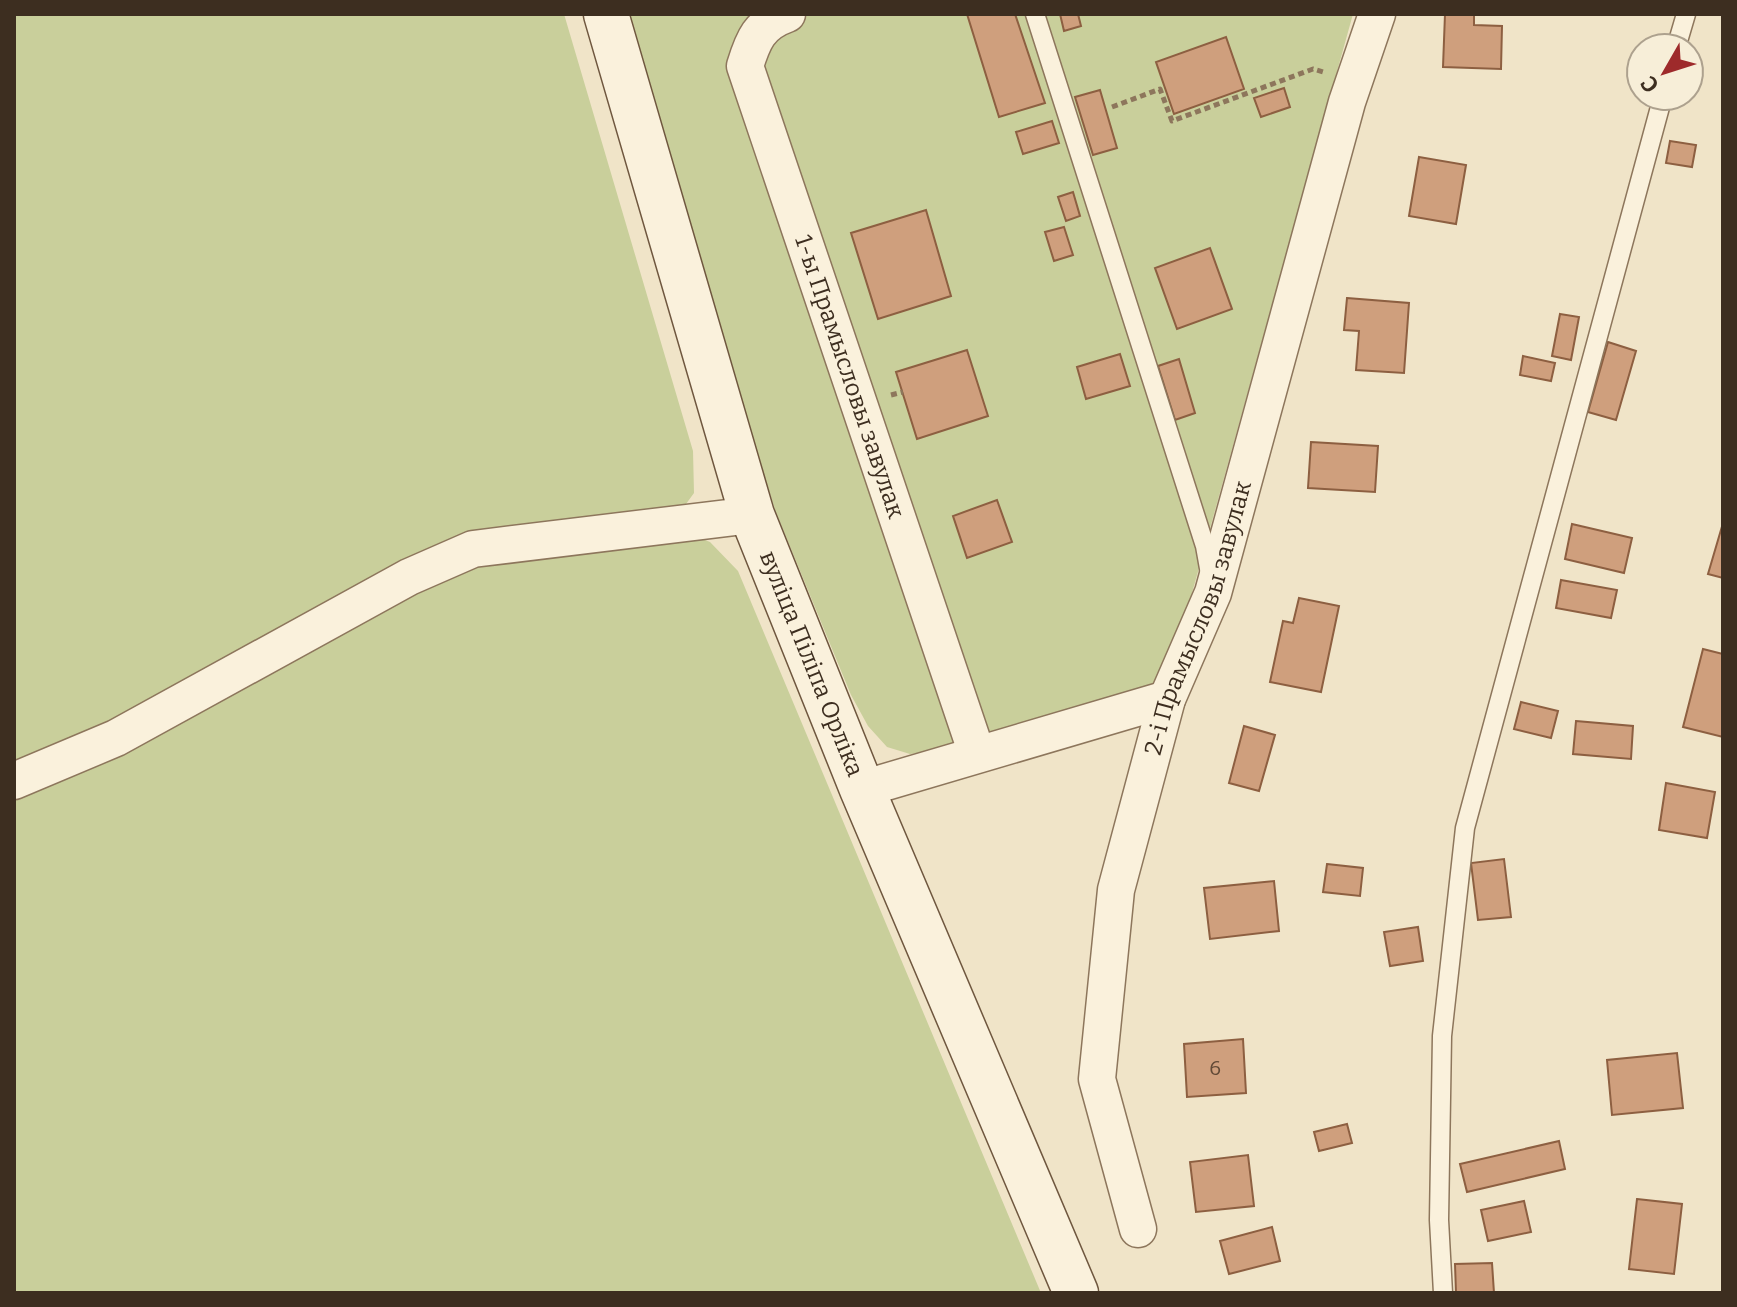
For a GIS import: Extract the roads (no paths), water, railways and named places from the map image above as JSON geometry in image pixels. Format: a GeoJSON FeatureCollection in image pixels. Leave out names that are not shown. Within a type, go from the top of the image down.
{"type":"FeatureCollection","features":[{"type":"Feature","properties":{"kind":"street","name":"вуліца Піліпа Орліка"},"geometry":{"type":"LineString","coordinates":[[606,14],[752,515],[862,789],[1076,1293]]}},
{"type":"Feature","properties":{"kind":"street","name":"1-ы Прамысловы завулак"},"geometry":{"type":"LineString","coordinates":[[787,14],[776,18],[753,37],[745,66],[977,754]]}},
{"type":"Feature","properties":{"kind":"street","name":"2-і Прамысловы завулак"},"geometry":{"type":"LineString","coordinates":[[1138,1229],[1097,1079],[1116,890],[1167,699],[1213,593],[1343,116],[1377,14]]}},
{"type":"Feature","properties":{"kind":"street"},"geometry":{"type":"LineString","coordinates":[[14,781],[116,738],[409,577],[473,549],[752,515]]}},
{"type":"Feature","properties":{"kind":"street"},"geometry":{"type":"LineString","coordinates":[[862,789],[1167,699]]}},
{"type":"Feature","properties":{"kind":"lane"},"geometry":{"type":"LineString","coordinates":[[1035,14],[1205,546],[1213,593]]}},
{"type":"Feature","properties":{"kind":"lane"},"geometry":{"type":"LineString","coordinates":[[1443,1293],[1439,1220],[1442,1036],[1465,828],[1659,112]]}}]}
